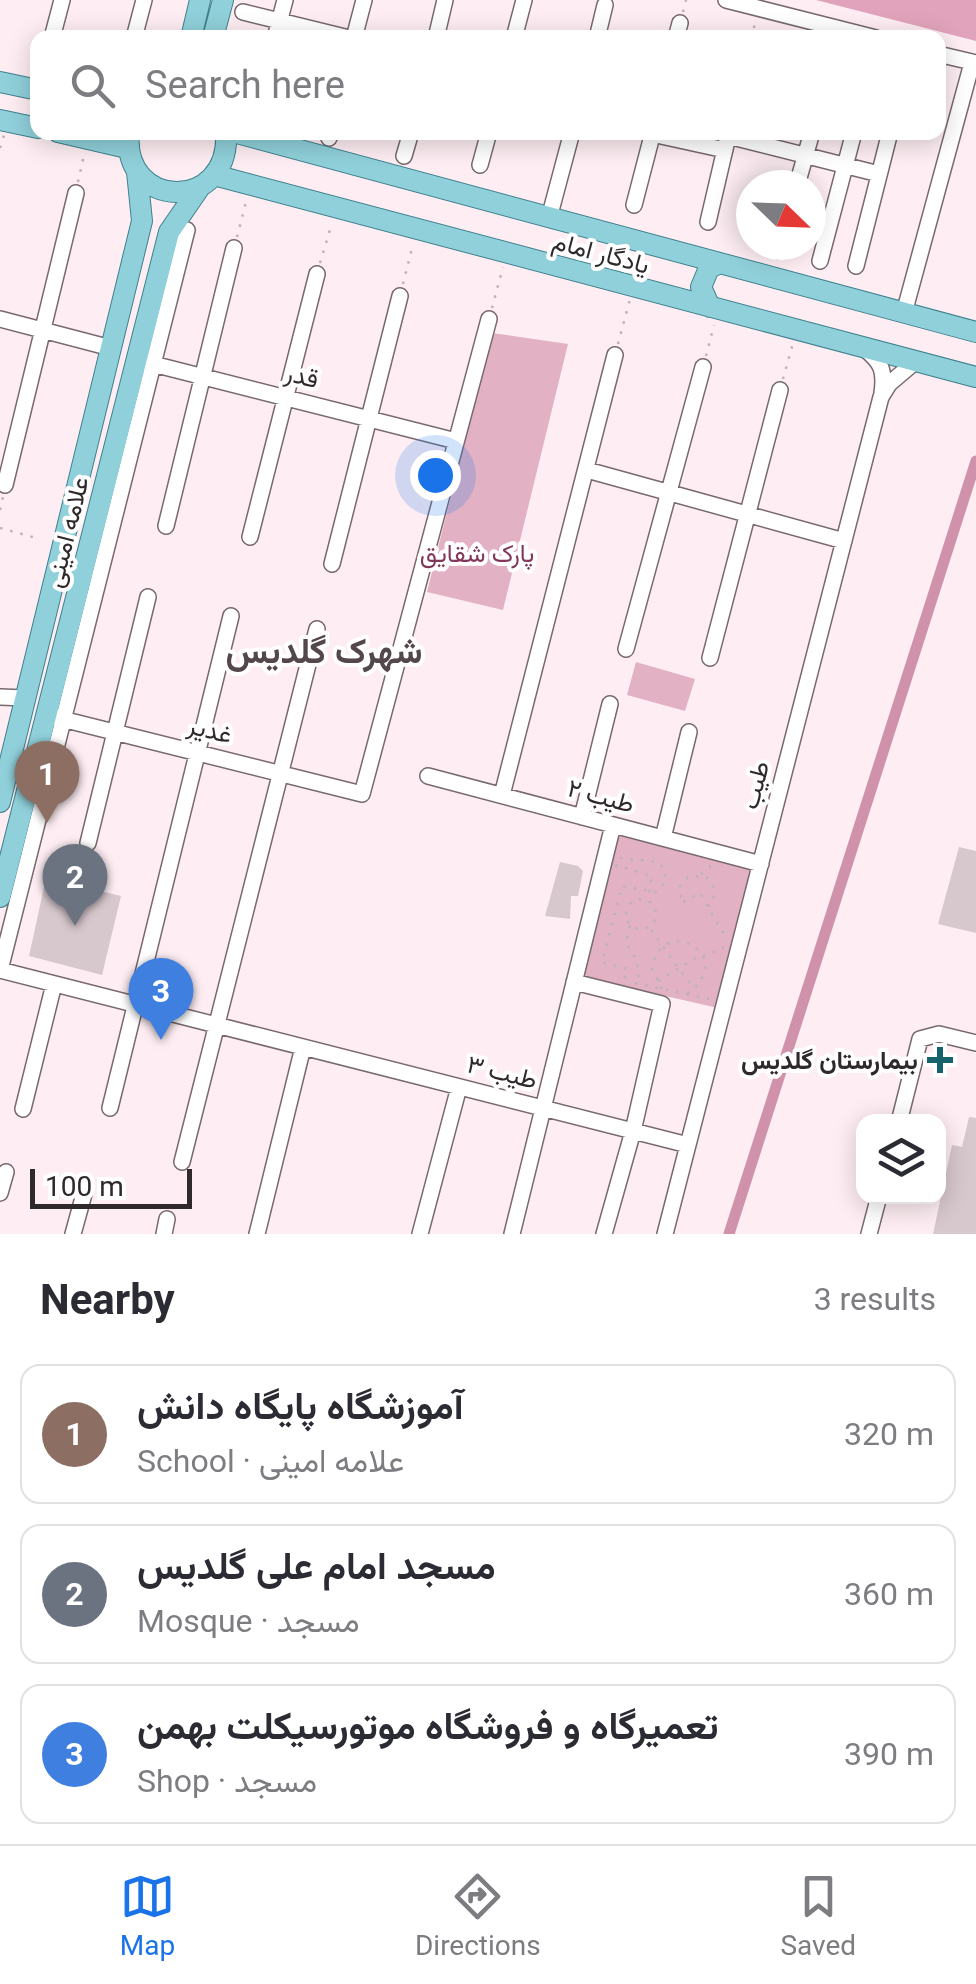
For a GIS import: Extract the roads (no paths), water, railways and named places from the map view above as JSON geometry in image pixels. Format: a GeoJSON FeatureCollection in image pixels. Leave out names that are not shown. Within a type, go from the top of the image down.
{"type":"FeatureCollection","features":[{"type":"Feature","properties":{"kind":"main road"},"geometry":{"type":"LineString","coordinates":[[192,30],[199,0]]}},
{"type":"Feature","properties":{"kind":"main road"},"geometry":{"type":"LineString","coordinates":[[215,30],[223,0]]}},
{"type":"Feature","properties":{"kind":"main road"},"geometry":{"type":"LineString","coordinates":[[0,82],[30,88]]}},
{"type":"Feature","properties":{"kind":"main road"},"geometry":{"type":"LineString","coordinates":[[0,120],[30,126]]}},
{"type":"Feature","properties":{"kind":"main road","name":"علامه امینی"},"geometry":{"type":"LineString","coordinates":[[0,802],[142,220],[137,172],[128,140]]}},
{"type":"Feature","properties":{"kind":"main road","name":"علامه امینی"},"geometry":{"type":"LineString","coordinates":[[0,897],[55,717],[112,456],[145,362],[169,232],[223,164],[228,140]]}},
{"type":"Feature","properties":{"kind":"main road","name":"یادگار امام"},"geometry":{"type":"LineString","coordinates":[[259,140],[976,332]]}},
{"type":"Feature","properties":{"kind":"main road","name":"یادگار امام"},"geometry":{"type":"LineString","coordinates":[[137,172],[154,188],[169,192],[185,192],[207,182],[251,185],[976,376]]}},
{"type":"Feature","properties":{"kind":"main road"},"geometry":{"type":"LineString","coordinates":[[714,308],[701,287],[708,268],[718,264]]}},
{"type":"Feature","properties":{"kind":"main road"},"geometry":{"type":"LineString","coordinates":[[86,448],[112,456]]}},
{"type":"Feature","properties":{"kind":"street"},"geometry":{"type":"LineString","coordinates":[[54,30],[62,0]]}},
{"type":"Feature","properties":{"kind":"street"},"geometry":{"type":"LineString","coordinates":[[136,30],[144,0]]}},
{"type":"Feature","properties":{"kind":"street"},"geometry":{"type":"LineString","coordinates":[[243,12],[277,29],[285,0]]}},
{"type":"Feature","properties":{"kind":"street"},"geometry":{"type":"LineString","coordinates":[[355,30],[364,0]]}},
{"type":"Feature","properties":{"kind":"street"},"geometry":{"type":"LineString","coordinates":[[438,30],[446,0]]}},
{"type":"Feature","properties":{"kind":"street"},"geometry":{"type":"LineString","coordinates":[[516,30],[524,0]]}},
{"type":"Feature","properties":{"kind":"street"},"geometry":{"type":"LineString","coordinates":[[726,0],[832,30]]}},
{"type":"Feature","properties":{"kind":"street"},"geometry":{"type":"LineString","coordinates":[[599,30],[605,4]]}},
{"type":"Feature","properties":{"kind":"street"},"geometry":{"type":"LineString","coordinates":[[904,313],[974,63],[946,56]]}},
{"type":"Feature","properties":{"kind":"street"},"geometry":{"type":"LineString","coordinates":[[404,156],[408,140]]}},
{"type":"Feature","properties":{"kind":"street"},"geometry":{"type":"LineString","coordinates":[[480,165],[487,140]]}},
{"type":"Feature","properties":{"kind":"street"},"geometry":{"type":"LineString","coordinates":[[548,218],[570,140]]}},
{"type":"Feature","properties":{"kind":"street"},"geometry":{"type":"LineString","coordinates":[[634,204],[651,140]]}},
{"type":"Feature","properties":{"kind":"street"},"geometry":{"type":"LineString","coordinates":[[708,222],[727,140]]}},
{"type":"Feature","properties":{"kind":"street"},"geometry":{"type":"LineString","coordinates":[[732,140],[879,174]]}},
{"type":"Feature","properties":{"kind":"street"},"geometry":{"type":"LineString","coordinates":[[802,170],[810,140]]}},
{"type":"Feature","properties":{"kind":"street"},"geometry":{"type":"LineString","coordinates":[[826,238],[852,140]]}},
{"type":"Feature","properties":{"kind":"street"},"geometry":{"type":"LineString","coordinates":[[856,266],[888,140]]}},
{"type":"Feature","properties":{"kind":"street"},"geometry":{"type":"LineString","coordinates":[[5,485],[76,193]]}},
{"type":"Feature","properties":{"kind":"street"},"geometry":{"type":"LineString","coordinates":[[0,970],[55,717],[145,362],[187,230]]}},
{"type":"Feature","properties":{"kind":"street"},"geometry":{"type":"LineString","coordinates":[[166,526],[234,248]]}},
{"type":"Feature","properties":{"kind":"street"},"geometry":{"type":"LineString","coordinates":[[250,538],[317,274]]}},
{"type":"Feature","properties":{"kind":"street"},"geometry":{"type":"LineString","coordinates":[[332,564],[400,296]]}},
{"type":"Feature","properties":{"kind":"street"},"geometry":{"type":"LineString","coordinates":[[0,319],[111,348]]}},
{"type":"Feature","properties":{"kind":"street"},"geometry":{"type":"LineString","coordinates":[[456,441],[489,319]]}},
{"type":"Feature","properties":{"kind":"street"},"geometry":{"type":"LineString","coordinates":[[864,348],[885,372],[882,396]]}},
{"type":"Feature","properties":{"kind":"street"},"geometry":{"type":"LineString","coordinates":[[502,795],[615,356]]}},
{"type":"Feature","properties":{"kind":"street","name":"طیب"},"geometry":{"type":"LineString","coordinates":[[665,1234],[882,396],[889,384],[916,361]]}},
{"type":"Feature","properties":{"kind":"street","name":"قدر"},"geometry":{"type":"LineString","coordinates":[[145,362],[456,441]]}},
{"type":"Feature","properties":{"kind":"street"},"geometry":{"type":"LineString","coordinates":[[626,649],[702,367]]}},
{"type":"Feature","properties":{"kind":"street"},"geometry":{"type":"LineString","coordinates":[[710,658],[780,390]]}},
{"type":"Feature","properties":{"kind":"street","name":"غدیر"},"geometry":{"type":"LineString","coordinates":[[55,717],[362,794],[456,441]]}},
{"type":"Feature","properties":{"kind":"street"},"geometry":{"type":"LineString","coordinates":[[587,470],[844,540]]}},
{"type":"Feature","properties":{"kind":"street"},"geometry":{"type":"LineString","coordinates":[[88,843],[148,598]]}},
{"type":"Feature","properties":{"kind":"street"},"geometry":{"type":"LineString","coordinates":[[110,1108],[232,616]]}},
{"type":"Feature","properties":{"kind":"street"},"geometry":{"type":"LineString","coordinates":[[182,1162],[317,630]]}},
{"type":"Feature","properties":{"kind":"street"},"geometry":{"type":"LineString","coordinates":[[0,698],[26,698]]}},
{"type":"Feature","properties":{"kind":"street"},"geometry":{"type":"LineString","coordinates":[[582,816],[610,704]]}},
{"type":"Feature","properties":{"kind":"street"},"geometry":{"type":"LineString","coordinates":[[663,838],[688,732]]}},
{"type":"Feature","properties":{"kind":"street","name":"طیب ۲"},"geometry":{"type":"LineString","coordinates":[[428,776],[761,864]]}},
{"type":"Feature","properties":{"kind":"street"},"geometry":{"type":"LineString","coordinates":[[512,1234],[613,825]]}},
{"type":"Feature","properties":{"kind":"street","name":"طیب ۳"},"geometry":{"type":"LineString","coordinates":[[0,970],[688,1145]]}},
{"type":"Feature","properties":{"kind":"street"},"geometry":{"type":"LineString","coordinates":[[574,982],[662,997],[633,1131],[604,1234]]}},
{"type":"Feature","properties":{"kind":"street"},"geometry":{"type":"LineString","coordinates":[[24,1109],[54,984]]}},
{"type":"Feature","properties":{"kind":"street"},"geometry":{"type":"LineString","coordinates":[[901,1114],[920,1039],[940,1034],[976,1043]]}},
{"type":"Feature","properties":{"kind":"street"},"geometry":{"type":"LineString","coordinates":[[257,1234],[304,1047]]}},
{"type":"Feature","properties":{"kind":"street"},"geometry":{"type":"LineString","coordinates":[[420,1234],[458,1086]]}},
{"type":"Feature","properties":{"kind":"street"},"geometry":{"type":"LineString","coordinates":[[0,1192],[6,1172]]}},
{"type":"Feature","properties":{"kind":"street"},"geometry":{"type":"LineString","coordinates":[[74,1234],[84,1194]]}},
{"type":"Feature","properties":{"kind":"street"},"geometry":{"type":"LineString","coordinates":[[870,1234],[877,1204]]}},
{"type":"Feature","properties":{"kind":"waterway"},"geometry":{"type":"LineString","coordinates":[[729,1234],[976,461]]}},
{"type":"Feature","properties":{"kind":"place","name":"آموزشگاه پایگاه دانش"},"geometry":{"type":"Point","coordinates":[47,823]}},
{"type":"Feature","properties":{"kind":"place","name":"مسجد امام علی گلدیس"},"geometry":{"type":"Point","coordinates":[75,926]}},
{"type":"Feature","properties":{"kind":"place","name":"تعمیرگاه و فروشگاه موتورسیکلت بهمن"},"geometry":{"type":"Point","coordinates":[161,1040]}},
{"type":"Feature","properties":{"kind":"place","name":"بیمارستان گلدیس"},"geometry":{"type":"Point","coordinates":[940,1060]}},
{"type":"Feature","properties":{"kind":"district","name":"شهرک گلدیس"},"geometry":{"type":"Point","coordinates":[324,651]}},
{"type":"Feature","properties":{"kind":"park label","name":"پارک شقایق"},"geometry":{"type":"Point","coordinates":[477,553]}}]}
